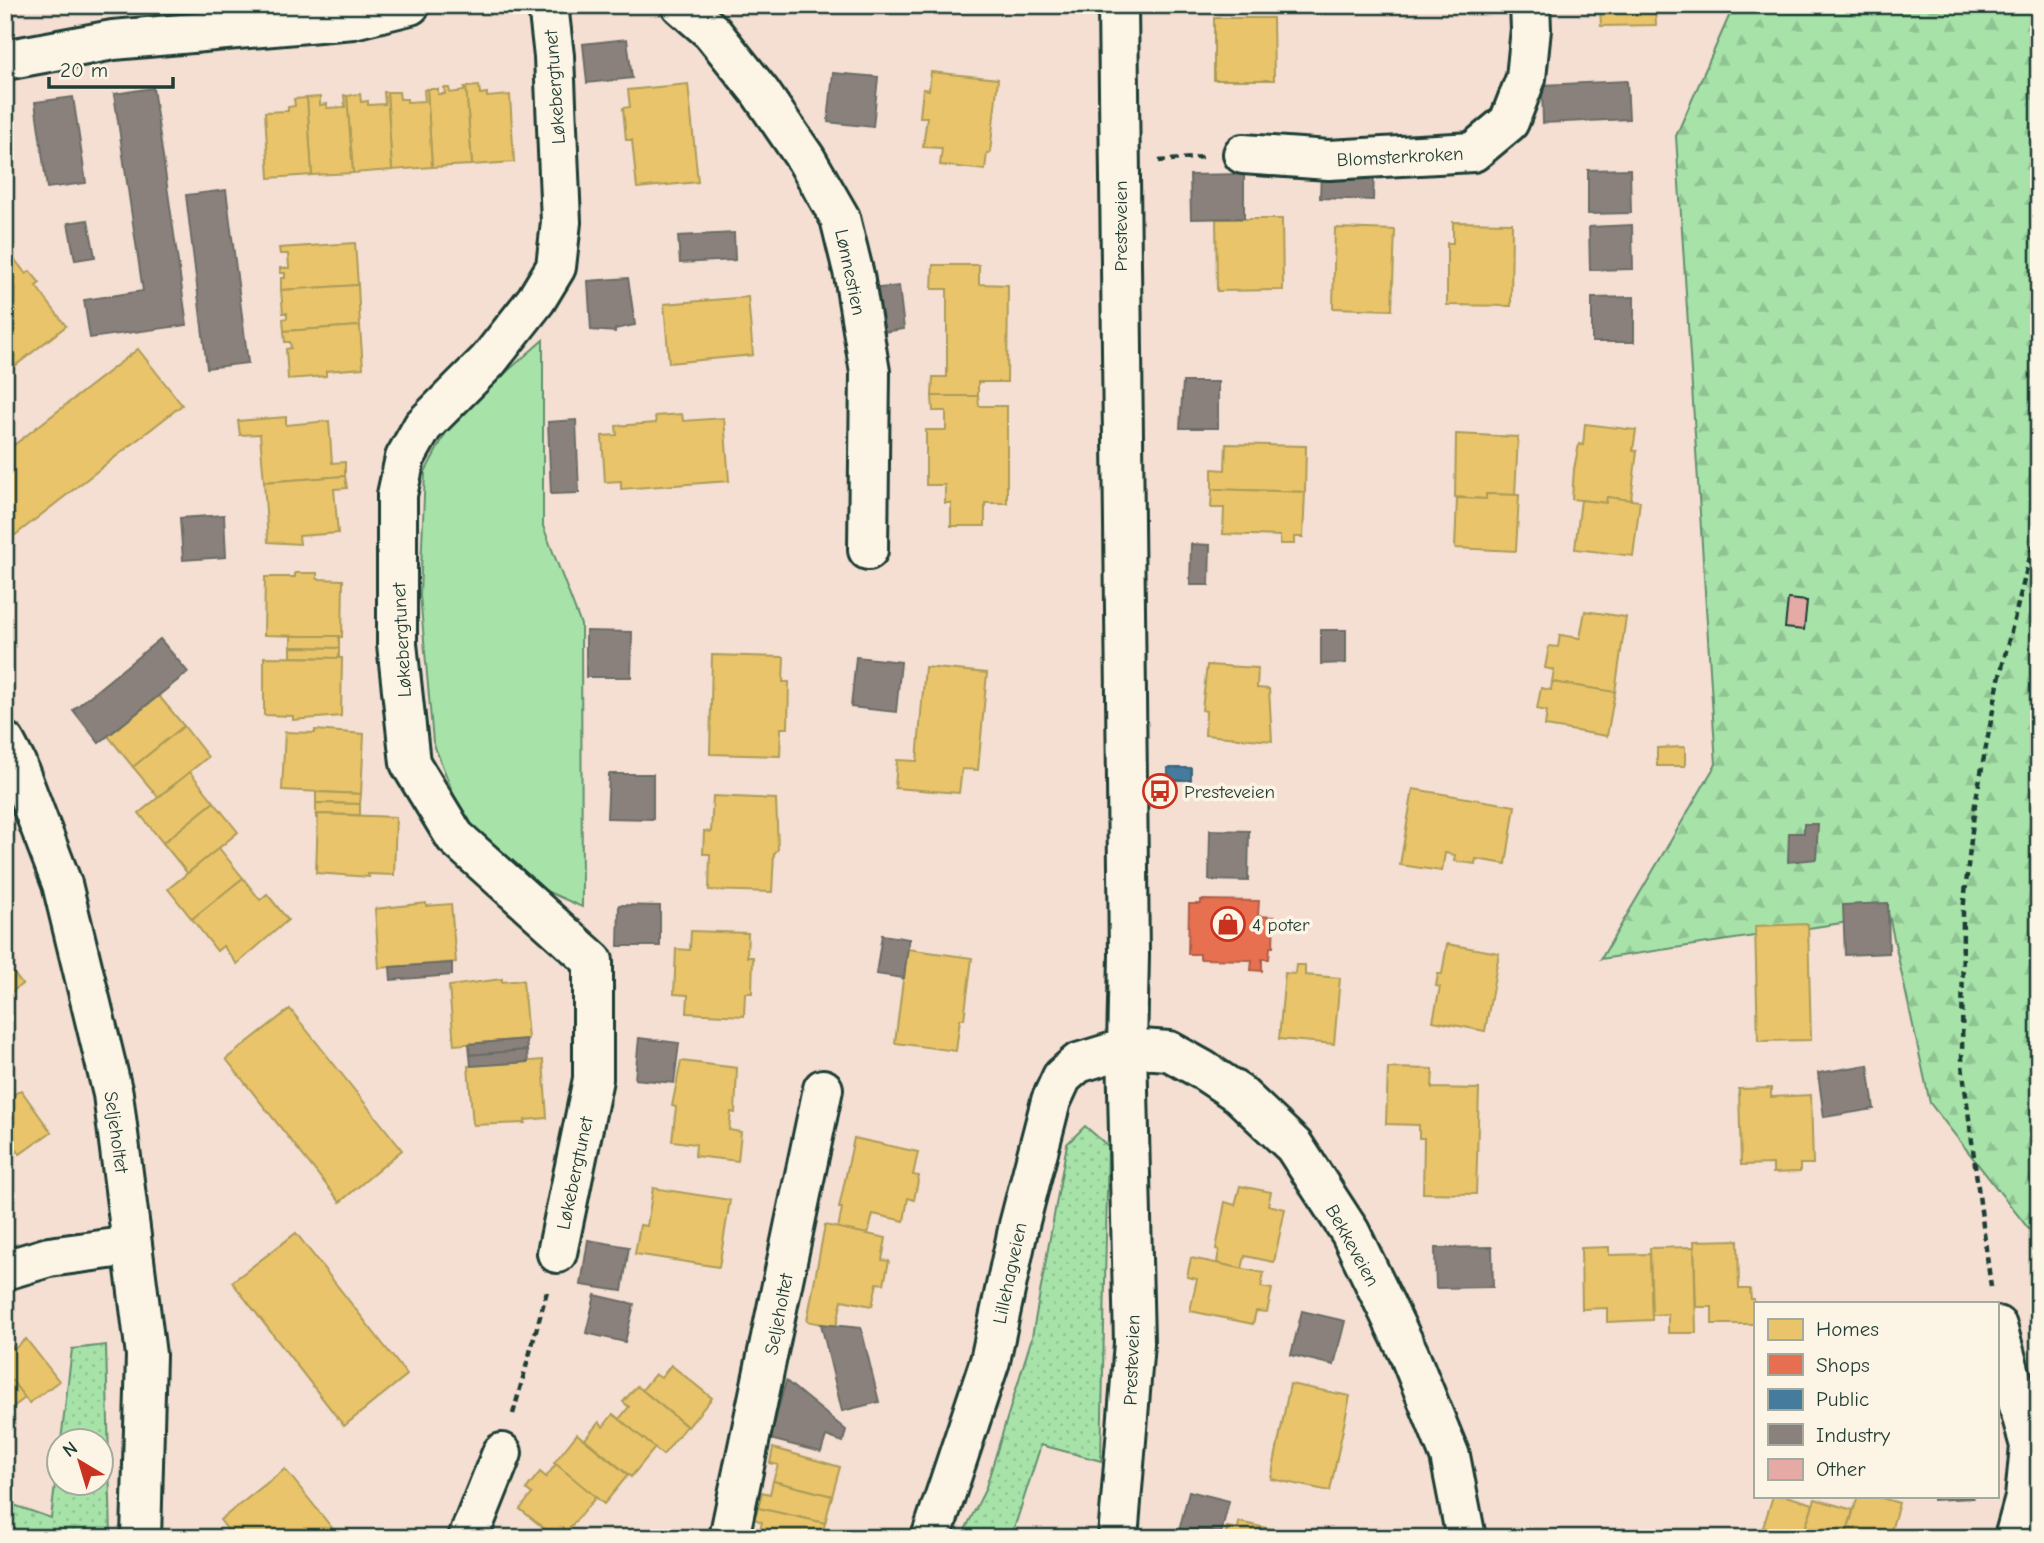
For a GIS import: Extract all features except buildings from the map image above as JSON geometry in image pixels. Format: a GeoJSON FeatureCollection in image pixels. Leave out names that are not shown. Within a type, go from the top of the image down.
{"type":"FeatureCollection","features":[{"type":"Feature","properties":{"kind":"street"},"geometry":{"type":"LineString","coordinates":[[5,60],[113,40],[353,19],[410,5]]}},
{"type":"Feature","properties":{"kind":"street","name":"Løkebergtunet"},"geometry":{"type":"LineString","coordinates":[[548,5],[554,55],[561,222],[556,267],[536,300],[488,361],[422,426],[405,458],[397,495],[397,631],[410,763],[455,837],[593,961],[593,1079],[557,1253]]}},
{"type":"Feature","properties":{"kind":"street","name":"Lønnestien"},"geometry":{"type":"LineString","coordinates":[[681,5],[712,32],[760,92],[806,159],[840,218],[854,275],[870,372],[867,550]]}},
{"type":"Feature","properties":{"kind":"street","name":"Presteveien"},"geometry":{"type":"LineString","coordinates":[[1118,5],[1129,955],[1127,1048],[1133,1343],[1118,1538]]}},
{"type":"Feature","properties":{"kind":"street","name":"Blomsterkroken"},"geometry":{"type":"LineString","coordinates":[[1243,154],[1329,160],[1473,152],[1509,122],[1526,78],[1531,29],[1530,5]]}},
{"type":"Feature","properties":{"kind":"street","name":"Seljeholtet"},"geometry":{"type":"LineString","coordinates":[[5,743],[16,763],[62,884],[113,1094],[146,1355],[141,1538]]}},
{"type":"Feature","properties":{"kind":"street","name":"Lillehagveien"},"geometry":{"type":"LineString","coordinates":[[931,1538],[990,1362],[1018,1226],[1051,1101],[1062,1077],[1079,1063],[1127,1048]]}},
{"type":"Feature","properties":{"kind":"street","name":"Bekkeveien"},"geometry":{"type":"LineString","coordinates":[[1127,1048],[1169,1051],[1203,1070],[1240,1094],[1294,1146],[1350,1232],[1409,1354],[1450,1455],[1466,1538]]}},
{"type":"Feature","properties":{"kind":"street","name":"Seljeholtet"},"geometry":{"type":"LineString","coordinates":[[729,1538],[763,1390],[823,1088]]}},
{"type":"Feature","properties":{"kind":"street"},"geometry":{"type":"LineString","coordinates":[[5,1270],[49,1257],[131,1246]]}},
{"type":"Feature","properties":{"kind":"street"},"geometry":{"type":"LineString","coordinates":[[1998,1323],[2030,1446],[2025,1499],[2014,1538]]}},
{"type":"Feature","properties":{"kind":"street"},"geometry":{"type":"LineString","coordinates":[[468,1538],[502,1453]]}},
{"type":"Feature","properties":{"kind":"path"},"geometry":{"type":"LineString","coordinates":[[1120,164],[1243,154]]}},
{"type":"Feature","properties":{"kind":"path"},"geometry":{"type":"LineString","coordinates":[[1993,1302],[1962,1065],[1963,911],[1975,804],[1999,680],[2039,521]]}},
{"type":"Feature","properties":{"kind":"path"},"geometry":{"type":"LineString","coordinates":[[502,1453],[557,1253]]}},
{"type":"Feature","properties":{"kind":"green space"},"geometry":{"type":"Polygon","coordinates":[[[1734,5],[2039,5],[2039,1242],[1930,1103],[1889,916],[1601,959],[1716,764],[1676,136],[1734,5]]]}},
{"type":"Feature","properties":{"kind":"green space"},"geometry":{"type":"Polygon","coordinates":[[[543,340],[543,526],[581,625],[582,907],[526,882],[464,821],[433,742],[420,595],[425,472],[453,419],[543,340]]]}},
{"type":"Feature","properties":{"kind":"green space"},"geometry":{"type":"Polygon","coordinates":[[[1085,1126],[1108,1146],[1101,1461],[1041,1445],[1011,1538],[961,1538],[985,1490],[1032,1337],[1067,1144],[1085,1126]]]}},
{"type":"Feature","properties":{"kind":"green space"},"geometry":{"type":"Polygon","coordinates":[[[106,1345],[108,1428],[63,1428],[72,1349],[106,1345]]]}},
{"type":"Feature","properties":{"kind":"green space"},"geometry":{"type":"Polygon","coordinates":[[[53,1498],[110,1498],[111,1538],[5,1538],[5,1502],[51,1518],[53,1498]]]}},
{"type":"Feature","properties":{"kind":"place","name":"Presteveien"},"geometry":{"type":"Point","coordinates":[1160,791]}},
{"type":"Feature","properties":{"kind":"place","name":"4 poter"},"geometry":{"type":"Point","coordinates":[1228,924]}}]}
